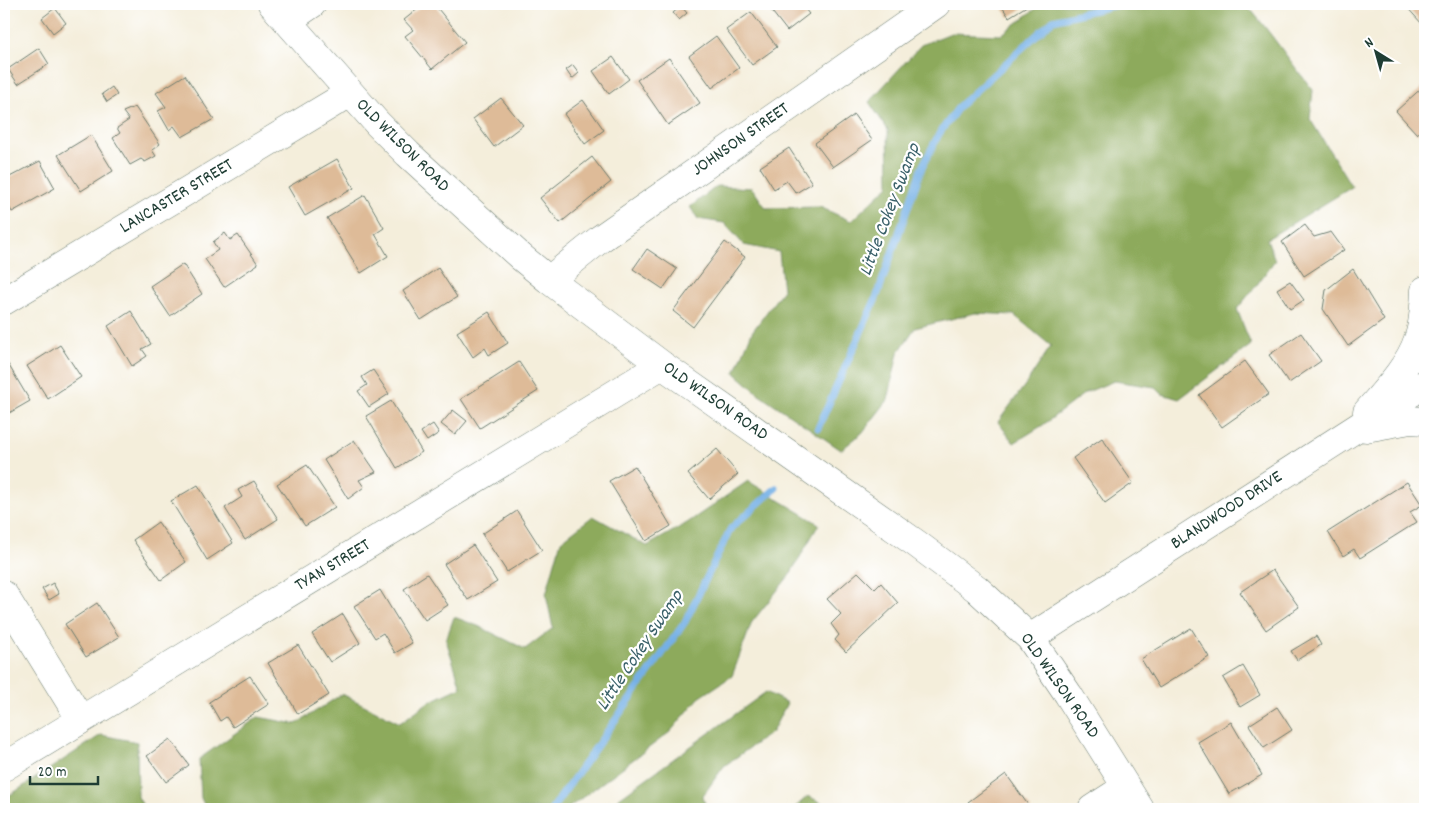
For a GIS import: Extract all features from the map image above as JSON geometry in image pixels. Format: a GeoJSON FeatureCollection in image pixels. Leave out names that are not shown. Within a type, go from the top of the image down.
{"type":"FeatureCollection","features":[{"type":"Feature","properties":{"kind":"street"},"geometry":{"type":"LineString","coordinates":[[280,12],[312,4]]}},
{"type":"Feature","properties":{"kind":"street","name":"JOHNSON STREET"},"geometry":{"type":"LineString","coordinates":[[549,280],[608,234],[936,4]]}},
{"type":"Feature","properties":{"kind":"street","name":"OLD WILSON ROAD"},"geometry":{"type":"LineString","coordinates":[[280,12],[350,93],[408,154],[484,224],[549,280],[662,365],[917,544],[977,589],[1030,638],[1068,694],[1140,809]]}},
{"type":"Feature","properties":{"kind":"street","name":"LANCASTER STREET"},"geometry":{"type":"LineString","coordinates":[[4,301],[350,93]]}},
{"type":"Feature","properties":{"kind":"street"},"geometry":{"type":"LineString","coordinates":[[1350,432],[1390,385],[1418,340],[1423,318],[1425,290]]}},
{"type":"Feature","properties":{"kind":"street","name":"TYAN STREET"},"geometry":{"type":"LineString","coordinates":[[4,767],[662,365]]}},
{"type":"Feature","properties":{"kind":"street","name":"BLANDWOOD DRIVE"},"geometry":{"type":"LineString","coordinates":[[1030,638],[1425,384]]}},
{"type":"Feature","properties":{"kind":"street"},"geometry":{"type":"LineString","coordinates":[[1350,432],[1410,420],[1425,421]]}},
{"type":"Feature","properties":{"kind":"street"},"geometry":{"type":"LineString","coordinates":[[4,595],[81,720]]}},
{"type":"Feature","properties":{"kind":"street"},"geometry":{"type":"LineString","coordinates":[[1092,809],[1126,787]]}},
{"type":"Feature","properties":{"kind":"green space"},"geometry":{"type":"Polygon","coordinates":[[[1042,4],[1246,4],[1313,90],[1310,119],[1352,187],[1267,239],[1275,260],[1237,309],[1251,345],[1179,399],[1162,394],[1155,387],[1114,381],[1085,393],[1043,425],[1014,443],[998,422],[1051,346],[1014,315],[975,313],[915,328],[898,353],[888,400],[862,433],[841,450],[759,394],[735,373],[752,332],[783,290],[779,252],[744,245],[724,223],[698,219],[690,207],[717,186],[752,188],[766,208],[820,207],[851,221],[889,185],[888,130],[869,102],[921,45],[951,33],[1001,35],[1042,4]]]}},
{"type":"Feature","properties":{"kind":"green space"},"geometry":{"type":"Polygon","coordinates":[[[748,481],[819,524],[789,576],[752,622],[732,676],[699,698],[670,732],[567,809],[206,809],[201,798],[199,759],[258,717],[296,724],[342,694],[400,723],[427,703],[461,687],[446,640],[454,617],[478,626],[525,649],[553,628],[546,594],[561,541],[593,516],[647,546],[687,523],[748,481]]]}},
{"type":"Feature","properties":{"kind":"green space"},"geometry":{"type":"Polygon","coordinates":[[[766,692],[787,703],[772,732],[724,766],[702,797],[708,809],[604,809],[766,692]]]}},
{"type":"Feature","properties":{"kind":"green space"},"geometry":{"type":"Polygon","coordinates":[[[101,735],[137,742],[138,797],[145,809],[4,809],[4,799],[101,735]]]}},
{"type":"Feature","properties":{"kind":"green space"},"geometry":{"type":"Polygon","coordinates":[[[808,796],[834,809],[793,809],[808,796]]]}},
{"type":"Feature","properties":{"kind":"building"},"geometry":{"type":"Polygon","coordinates":[[[424,4],[434,4],[465,42],[432,69],[405,36],[413,30],[404,20],[424,4]]]}},
{"type":"Feature","properties":{"kind":"building"},"geometry":{"type":"Polygon","coordinates":[[[766,4],[801,4],[809,14],[787,31],[766,4]]]}},
{"type":"Feature","properties":{"kind":"building"},"geometry":{"type":"Polygon","coordinates":[[[1000,4],[1030,4],[1009,17],[1000,4]]]}},
{"type":"Feature","properties":{"kind":"building"},"geometry":{"type":"Polygon","coordinates":[[[1404,4],[1425,4],[1425,23],[1423,25],[1404,4]]]}},
{"type":"Feature","properties":{"kind":"building"},"geometry":{"type":"Polygon","coordinates":[[[681,6],[687,13],[679,20],[673,13],[681,6]]]}},
{"type":"Feature","properties":{"kind":"building"},"geometry":{"type":"Polygon","coordinates":[[[55,8],[66,23],[53,33],[42,18],[55,8]]]}},
{"type":"Feature","properties":{"kind":"building"},"geometry":{"type":"Polygon","coordinates":[[[751,12],[777,47],[752,65],[726,30],[751,12]]]}},
{"type":"Feature","properties":{"kind":"building"},"geometry":{"type":"Polygon","coordinates":[[[716,36],[739,68],[712,88],[689,56],[716,36]]]}},
{"type":"Feature","properties":{"kind":"building"},"geometry":{"type":"Polygon","coordinates":[[[39,48],[49,64],[18,84],[8,69],[39,48]]]}},
{"type":"Feature","properties":{"kind":"building"},"geometry":{"type":"Polygon","coordinates":[[[613,57],[629,79],[609,94],[593,71],[613,57]]]}},
{"type":"Feature","properties":{"kind":"building"},"geometry":{"type":"Polygon","coordinates":[[[669,58],[700,103],[668,125],[637,80],[669,58]]]}},
{"type":"Feature","properties":{"kind":"building"},"geometry":{"type":"Polygon","coordinates":[[[573,65],[579,73],[572,79],[566,70],[573,65]]]}},
{"type":"Feature","properties":{"kind":"building"},"geometry":{"type":"Polygon","coordinates":[[[185,75],[214,119],[182,137],[174,126],[169,130],[158,111],[166,107],[156,93],[185,75]]]}},
{"type":"Feature","properties":{"kind":"building"},"geometry":{"type":"Polygon","coordinates":[[[1425,85],[1425,127],[1417,134],[1396,111],[1425,85]]]}},
{"type":"Feature","properties":{"kind":"building"},"geometry":{"type":"Polygon","coordinates":[[[112,87],[117,95],[107,102],[102,94],[112,87]]]}},
{"type":"Feature","properties":{"kind":"building"},"geometry":{"type":"Polygon","coordinates":[[[501,98],[523,125],[494,147],[473,119],[501,98]]]}},
{"type":"Feature","properties":{"kind":"building"},"geometry":{"type":"Polygon","coordinates":[[[583,100],[604,130],[585,144],[564,114],[583,100]]]}},
{"type":"Feature","properties":{"kind":"building"},"geometry":{"type":"Polygon","coordinates":[[[135,107],[160,144],[152,150],[156,156],[145,162],[141,159],[130,165],[113,138],[120,133],[117,128],[129,120],[123,112],[135,107]]]}},
{"type":"Feature","properties":{"kind":"building"},"geometry":{"type":"Polygon","coordinates":[[[854,115],[872,140],[833,167],[815,143],[854,115]]]}},
{"type":"Feature","properties":{"kind":"building"},"geometry":{"type":"Polygon","coordinates":[[[91,135],[113,171],[81,191],[58,155],[91,135]]]}},
{"type":"Feature","properties":{"kind":"building"},"geometry":{"type":"Polygon","coordinates":[[[789,148],[812,183],[796,193],[787,181],[774,189],[760,167],[789,148]]]}},
{"type":"Feature","properties":{"kind":"building"},"geometry":{"type":"Polygon","coordinates":[[[592,157],[611,182],[560,223],[540,198],[592,157]]]}},
{"type":"Feature","properties":{"kind":"building"},"geometry":{"type":"Polygon","coordinates":[[[337,159],[354,188],[305,216],[288,187],[337,159]]]}},
{"type":"Feature","properties":{"kind":"building"},"geometry":{"type":"Polygon","coordinates":[[[40,161],[55,188],[12,212],[4,198],[4,180],[40,161]]]}},
{"type":"Feature","properties":{"kind":"building"},"geometry":{"type":"Polygon","coordinates":[[[365,195],[384,228],[375,234],[388,256],[361,273],[327,218],[365,195]]]}},
{"type":"Feature","properties":{"kind":"building"},"geometry":{"type":"Polygon","coordinates":[[[1305,225],[1314,237],[1331,232],[1344,250],[1304,276],[1282,242],[1305,225]]]}},
{"type":"Feature","properties":{"kind":"building"},"geometry":{"type":"Polygon","coordinates":[[[225,233],[230,240],[238,235],[258,264],[224,287],[205,259],[218,250],[213,242],[225,233]]]}},
{"type":"Feature","properties":{"kind":"building"},"geometry":{"type":"Polygon","coordinates":[[[725,242],[745,257],[693,327],[673,311],[725,242]]]}},
{"type":"Feature","properties":{"kind":"building"},"geometry":{"type":"Polygon","coordinates":[[[647,249],[677,269],[663,289],[633,269],[647,249]]]}},
{"type":"Feature","properties":{"kind":"building"},"geometry":{"type":"Polygon","coordinates":[[[183,264],[202,294],[170,316],[150,286],[183,264]]]}},
{"type":"Feature","properties":{"kind":"building"},"geometry":{"type":"Polygon","coordinates":[[[438,268],[457,297],[421,320],[403,291],[438,268]]]}},
{"type":"Feature","properties":{"kind":"building"},"geometry":{"type":"Polygon","coordinates":[[[1353,269],[1384,320],[1348,346],[1323,309],[1326,290],[1353,269]]]}},
{"type":"Feature","properties":{"kind":"building"},"geometry":{"type":"Polygon","coordinates":[[[1290,281],[1304,300],[1290,309],[1277,289],[1290,281]]]}},
{"type":"Feature","properties":{"kind":"building"},"geometry":{"type":"Polygon","coordinates":[[[131,311],[151,344],[142,349],[147,356],[132,366],[108,326],[131,311]]]}},
{"type":"Feature","properties":{"kind":"building"},"geometry":{"type":"Polygon","coordinates":[[[489,312],[508,343],[489,355],[485,348],[473,357],[457,332],[489,312]]]}},
{"type":"Feature","properties":{"kind":"building"},"geometry":{"type":"Polygon","coordinates":[[[1301,333],[1321,361],[1289,383],[1269,355],[1301,333]]]}},
{"type":"Feature","properties":{"kind":"building"},"geometry":{"type":"Polygon","coordinates":[[[60,345],[81,377],[48,399],[27,366],[60,345]]]}},
{"type":"Feature","properties":{"kind":"building"},"geometry":{"type":"Polygon","coordinates":[[[1245,361],[1269,394],[1222,427],[1199,395],[1245,361]]]}},
{"type":"Feature","properties":{"kind":"building"},"geometry":{"type":"Polygon","coordinates":[[[519,362],[538,391],[480,428],[461,399],[519,362]]]}},
{"type":"Feature","properties":{"kind":"building"},"geometry":{"type":"Polygon","coordinates":[[[8,364],[30,401],[4,416],[4,367],[8,364]]]}},
{"type":"Feature","properties":{"kind":"building"},"geometry":{"type":"Polygon","coordinates":[[[373,370],[389,394],[369,407],[358,391],[367,385],[362,377],[373,370]]]}},
{"type":"Feature","properties":{"kind":"building"},"geometry":{"type":"Polygon","coordinates":[[[391,401],[422,452],[397,468],[366,416],[391,401]]]}},
{"type":"Feature","properties":{"kind":"building"},"geometry":{"type":"Polygon","coordinates":[[[453,410],[467,421],[455,435],[441,424],[453,410]]]}},
{"type":"Feature","properties":{"kind":"building"},"geometry":{"type":"Polygon","coordinates":[[[433,424],[439,433],[427,441],[421,432],[433,424]]]}},
{"type":"Feature","properties":{"kind":"building"},"geometry":{"type":"Polygon","coordinates":[[[1102,438],[1133,483],[1105,503],[1073,458],[1102,438]]]}},
{"type":"Feature","properties":{"kind":"building"},"geometry":{"type":"Polygon","coordinates":[[[354,440],[376,472],[359,480],[364,487],[348,499],[324,460],[354,440]]]}},
{"type":"Feature","properties":{"kind":"building"},"geometry":{"type":"Polygon","coordinates":[[[717,449],[738,474],[709,499],[688,474],[717,449]]]}},
{"type":"Feature","properties":{"kind":"building"},"geometry":{"type":"Polygon","coordinates":[[[307,465],[335,507],[305,526],[277,484],[307,465]]]}},
{"type":"Feature","properties":{"kind":"building"},"geometry":{"type":"Polygon","coordinates":[[[635,466],[671,526],[646,541],[609,481],[635,466]]]}},
{"type":"Feature","properties":{"kind":"building"},"geometry":{"type":"Polygon","coordinates":[[[254,481],[278,519],[245,540],[225,508],[242,497],[238,490],[254,481]]]}},
{"type":"Feature","properties":{"kind":"building"},"geometry":{"type":"Polygon","coordinates":[[[1407,482],[1422,505],[1410,512],[1417,522],[1360,558],[1354,549],[1343,556],[1328,532],[1407,482]]]}},
{"type":"Feature","properties":{"kind":"building"},"geometry":{"type":"Polygon","coordinates":[[[198,485],[233,543],[207,560],[171,501],[198,485]]]}},
{"type":"Feature","properties":{"kind":"building"},"geometry":{"type":"Polygon","coordinates":[[[517,511],[542,550],[507,572],[482,534],[517,511]]]}},
{"type":"Feature","properties":{"kind":"building"},"geometry":{"type":"Polygon","coordinates":[[[158,522],[186,562],[161,580],[133,540],[158,522]]]}},
{"type":"Feature","properties":{"kind":"building"},"geometry":{"type":"Polygon","coordinates":[[[473,545],[497,582],[468,600],[444,564],[473,545]]]}},
{"type":"Feature","properties":{"kind":"building"},"geometry":{"type":"Polygon","coordinates":[[[1273,570],[1299,607],[1266,630],[1240,592],[1273,570]]]}},
{"type":"Feature","properties":{"kind":"building"},"geometry":{"type":"Polygon","coordinates":[[[858,572],[875,589],[881,583],[898,603],[846,652],[835,640],[839,635],[831,624],[841,614],[827,599],[858,572]]]}},
{"type":"Feature","properties":{"kind":"building"},"geometry":{"type":"Polygon","coordinates":[[[427,574],[448,605],[425,620],[404,589],[427,574]]]}},
{"type":"Feature","properties":{"kind":"building"},"geometry":{"type":"Polygon","coordinates":[[[53,583],[59,594],[49,600],[42,589],[53,583]]]}},
{"type":"Feature","properties":{"kind":"building"},"geometry":{"type":"Polygon","coordinates":[[[380,590],[412,643],[395,653],[383,633],[375,638],[354,606],[380,590]]]}},
{"type":"Feature","properties":{"kind":"building"},"geometry":{"type":"Polygon","coordinates":[[[97,603],[119,637],[86,657],[65,624],[97,603]]]}},
{"type":"Feature","properties":{"kind":"building"},"geometry":{"type":"Polygon","coordinates":[[[343,614],[360,643],[330,662],[312,634],[343,614]]]}},
{"type":"Feature","properties":{"kind":"building"},"geometry":{"type":"Polygon","coordinates":[[[1191,628],[1209,657],[1159,688],[1141,659],[1191,628]]]}},
{"type":"Feature","properties":{"kind":"building"},"geometry":{"type":"Polygon","coordinates":[[[1316,636],[1321,645],[1297,660],[1291,651],[1316,636]]]}},
{"type":"Feature","properties":{"kind":"building"},"geometry":{"type":"Polygon","coordinates":[[[298,645],[329,695],[298,714],[268,663],[298,645]]]}},
{"type":"Feature","properties":{"kind":"building"},"geometry":{"type":"Polygon","coordinates":[[[1243,666],[1260,695],[1240,707],[1223,678],[1243,666]]]}},
{"type":"Feature","properties":{"kind":"building"},"geometry":{"type":"Polygon","coordinates":[[[250,676],[269,704],[233,727],[226,717],[220,721],[209,702],[250,676]]]}},
{"type":"Feature","properties":{"kind":"building"},"geometry":{"type":"Polygon","coordinates":[[[1277,707],[1292,730],[1264,748],[1249,725],[1277,707]]]}},
{"type":"Feature","properties":{"kind":"building"},"geometry":{"type":"Polygon","coordinates":[[[1231,722],[1262,775],[1229,794],[1198,742],[1231,722]]]}},
{"type":"Feature","properties":{"kind":"building"},"geometry":{"type":"Polygon","coordinates":[[[170,739],[189,765],[166,782],[147,756],[170,739]]]}},
{"type":"Feature","properties":{"kind":"building"},"geometry":{"type":"Polygon","coordinates":[[[1006,774],[1031,809],[973,809],[968,802],[1006,774]]]}},
{"type":"Feature","properties":{"kind":"waterway","name":"Little Cokey Swamp"},"geometry":{"type":"LineString","coordinates":[[818,428],[877,296],[922,167],[939,134],[960,105],[1053,20],[1120,4]]}},
{"type":"Feature","properties":{"kind":"waterway","name":"Little Cokey Swamp"},"geometry":{"type":"LineString","coordinates":[[552,809],[685,622],[731,528],[776,488]]}}]}
